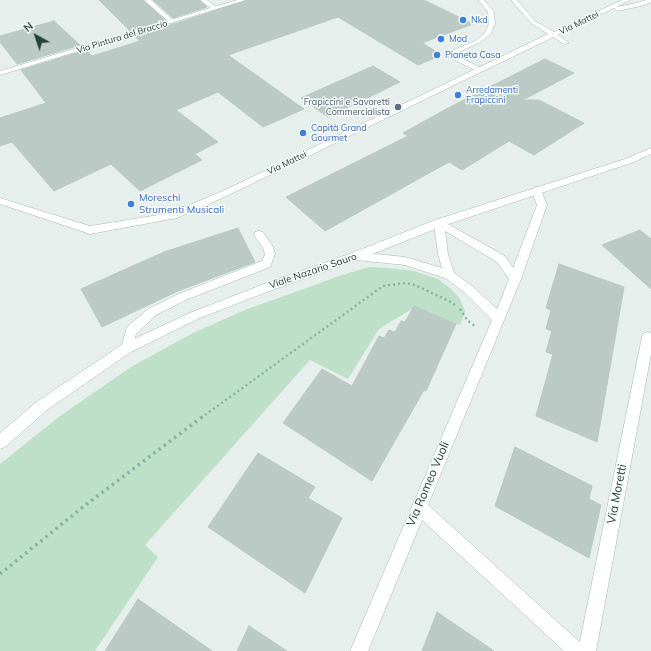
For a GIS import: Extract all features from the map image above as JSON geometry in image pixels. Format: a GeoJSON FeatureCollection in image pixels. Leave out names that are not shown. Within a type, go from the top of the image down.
{"type":"FeatureCollection","features":[{"type":"Feature","properties":{"kind":"street"},"geometry":{"type":"LineString","coordinates":[[147,0],[172,22]]}},
{"type":"Feature","properties":{"kind":"street"},"geometry":{"type":"LineString","coordinates":[[203,0],[214,8]]}},
{"type":"Feature","properties":{"kind":"street","name":"Via Pintura del Braccio"},"geometry":{"type":"LineString","coordinates":[[0,73],[243,0]]}},
{"type":"Feature","properties":{"kind":"street"},"geometry":{"type":"LineString","coordinates":[[478,70],[448,54],[477,42],[487,35],[492,24],[491,12],[481,0]]}},
{"type":"Feature","properties":{"kind":"street"},"geometry":{"type":"LineString","coordinates":[[514,0],[534,22],[566,43]]}},
{"type":"Feature","properties":{"kind":"street","name":"Via Mattei"},"geometry":{"type":"LineString","coordinates":[[0,201],[90,230],[173,216],[228,192],[478,70],[627,0]]}},
{"type":"Feature","properties":{"kind":"street"},"geometry":{"type":"LineString","coordinates":[[604,11],[639,5],[650,0]]}},
{"type":"Feature","properties":{"kind":"street"},"geometry":{"type":"LineString","coordinates":[[639,5],[651,8]]}},
{"type":"Feature","properties":{"kind":"street","name":"Viale Nazario Sauro"},"geometry":{"type":"LineString","coordinates":[[0,442],[43,405],[126,348],[196,315],[268,286],[356,256],[439,222],[631,160],[651,151]]}},
{"type":"Feature","properties":{"kind":"street","name":"Via Romeo Vuoli"},"geometry":{"type":"LineString","coordinates":[[359,651],[515,280],[542,205],[536,190]]}},
{"type":"Feature","properties":{"kind":"street"},"geometry":{"type":"LineString","coordinates":[[439,222],[443,254],[449,274]]}},
{"type":"Feature","properties":{"kind":"street"},"geometry":{"type":"LineString","coordinates":[[439,222],[501,259],[515,280]]}},
{"type":"Feature","properties":{"kind":"street"},"geometry":{"type":"LineString","coordinates":[[126,348],[131,331],[152,312],[182,297],[266,264],[270,254],[268,247],[259,235]]}},
{"type":"Feature","properties":{"kind":"street"},"geometry":{"type":"LineString","coordinates":[[356,256],[406,261],[449,274],[467,288],[498,318]]}},
{"type":"Feature","properties":{"kind":"street","name":"Via Moretti"},"geometry":{"type":"LineString","coordinates":[[587,651],[648,337]]}},
{"type":"Feature","properties":{"kind":"street"},"geometry":{"type":"LineString","coordinates":[[419,507],[577,651]]}},
{"type":"Feature","properties":{"kind":"path"},"geometry":{"type":"LineString","coordinates":[[0,574],[83,507],[192,424],[383,286],[406,283],[428,291],[451,302],[459,309],[468,321],[491,336]]}},
{"type":"Feature","properties":{"kind":"green space"},"geometry":{"type":"Polygon","coordinates":[[[369,267],[414,271],[438,279],[450,288],[460,299],[465,311],[460,325],[415,307],[379,329],[348,379],[310,360],[145,545],[158,557],[95,651],[0,651],[0,464],[60,416],[131,367],[193,333],[245,310],[342,275],[369,267]]]}},
{"type":"Feature","properties":{"kind":"building"},"geometry":{"type":"Polygon","coordinates":[[[99,0],[143,0],[165,20],[130,31],[99,0]]]}},
{"type":"Feature","properties":{"kind":"building"},"geometry":{"type":"Polygon","coordinates":[[[153,0],[199,0],[207,7],[173,18],[153,0]]]}},
{"type":"Feature","properties":{"kind":"building"},"geometry":{"type":"Polygon","coordinates":[[[247,0],[424,0],[473,24],[422,43],[442,55],[418,65],[338,17],[228,55],[304,109],[263,127],[218,92],[176,110],[218,142],[195,154],[202,160],[140,191],[111,164],[54,191],[12,142],[0,146],[0,118],[46,103],[21,70],[86,50],[92,56],[140,41],[134,36],[247,0]]]}},
{"type":"Feature","properties":{"kind":"building"},"geometry":{"type":"Polygon","coordinates":[[[54,21],[80,45],[17,64],[0,42],[0,36],[54,21]]]}},
{"type":"Feature","properties":{"kind":"building"},"geometry":{"type":"Polygon","coordinates":[[[545,59],[574,73],[523,100],[539,100],[584,123],[534,155],[509,141],[462,170],[449,162],[325,231],[286,197],[408,136],[403,133],[448,108],[545,59]]]}},
{"type":"Feature","properties":{"kind":"building"},"geometry":{"type":"Polygon","coordinates":[[[373,66],[400,82],[328,117],[301,98],[373,66]]]}},
{"type":"Feature","properties":{"kind":"building"},"geometry":{"type":"Polygon","coordinates":[[[238,228],[255,262],[178,291],[102,327],[81,289],[164,252],[238,228]]]}},
{"type":"Feature","properties":{"kind":"building"},"geometry":{"type":"Polygon","coordinates":[[[640,230],[651,239],[651,289],[602,245],[640,230]]]}},
{"type":"Feature","properties":{"kind":"building"},"geometry":{"type":"Polygon","coordinates":[[[559,264],[624,287],[597,442],[536,416],[553,354],[546,352],[552,331],[546,329],[551,310],[546,308],[559,264]]]}},
{"type":"Feature","properties":{"kind":"building"},"geometry":{"type":"Polygon","coordinates":[[[414,306],[456,324],[426,391],[424,390],[372,481],[283,423],[322,369],[352,386],[379,336],[384,338],[389,330],[395,332],[401,321],[405,322],[414,306]]]}},
{"type":"Feature","properties":{"kind":"building"},"geometry":{"type":"Polygon","coordinates":[[[515,447],[592,486],[589,499],[601,505],[589,558],[495,506],[515,447]]]}},
{"type":"Feature","properties":{"kind":"building"},"geometry":{"type":"Polygon","coordinates":[[[258,453],[315,487],[308,498],[342,518],[305,593],[208,527],[258,453]]]}},
{"type":"Feature","properties":{"kind":"building"},"geometry":{"type":"Polygon","coordinates":[[[138,599],[212,651],[105,651],[138,599]]]}},
{"type":"Feature","properties":{"kind":"building"},"geometry":{"type":"Polygon","coordinates":[[[437,612],[494,651],[422,651],[437,612]]]}},
{"type":"Feature","properties":{"kind":"building"},"geometry":{"type":"Polygon","coordinates":[[[249,626],[287,651],[237,651],[249,626]]]}},
{"type":"Feature","properties":{"kind":"place","name":"Nkd"},"geometry":{"type":"Point","coordinates":[463,20]}},
{"type":"Feature","properties":{"kind":"place","name":"Mod"},"geometry":{"type":"Point","coordinates":[441,39]}},
{"type":"Feature","properties":{"kind":"place","name":"Pianeta Casa"},"geometry":{"type":"Point","coordinates":[437,55]}},
{"type":"Feature","properties":{"kind":"place","name":"Arredamenti Frapiccini"},"geometry":{"type":"Point","coordinates":[458,95]}},
{"type":"Feature","properties":{"kind":"place","name":"Frapiccini e Savoretti Commercialista"},"geometry":{"type":"Point","coordinates":[398,107]}},
{"type":"Feature","properties":{"kind":"place","name":"Capità Grand Gourmet"},"geometry":{"type":"Point","coordinates":[303,133]}},
{"type":"Feature","properties":{"kind":"place","name":"Moreschi Strumenti Musicali"},"geometry":{"type":"Point","coordinates":[131,204]}}]}
